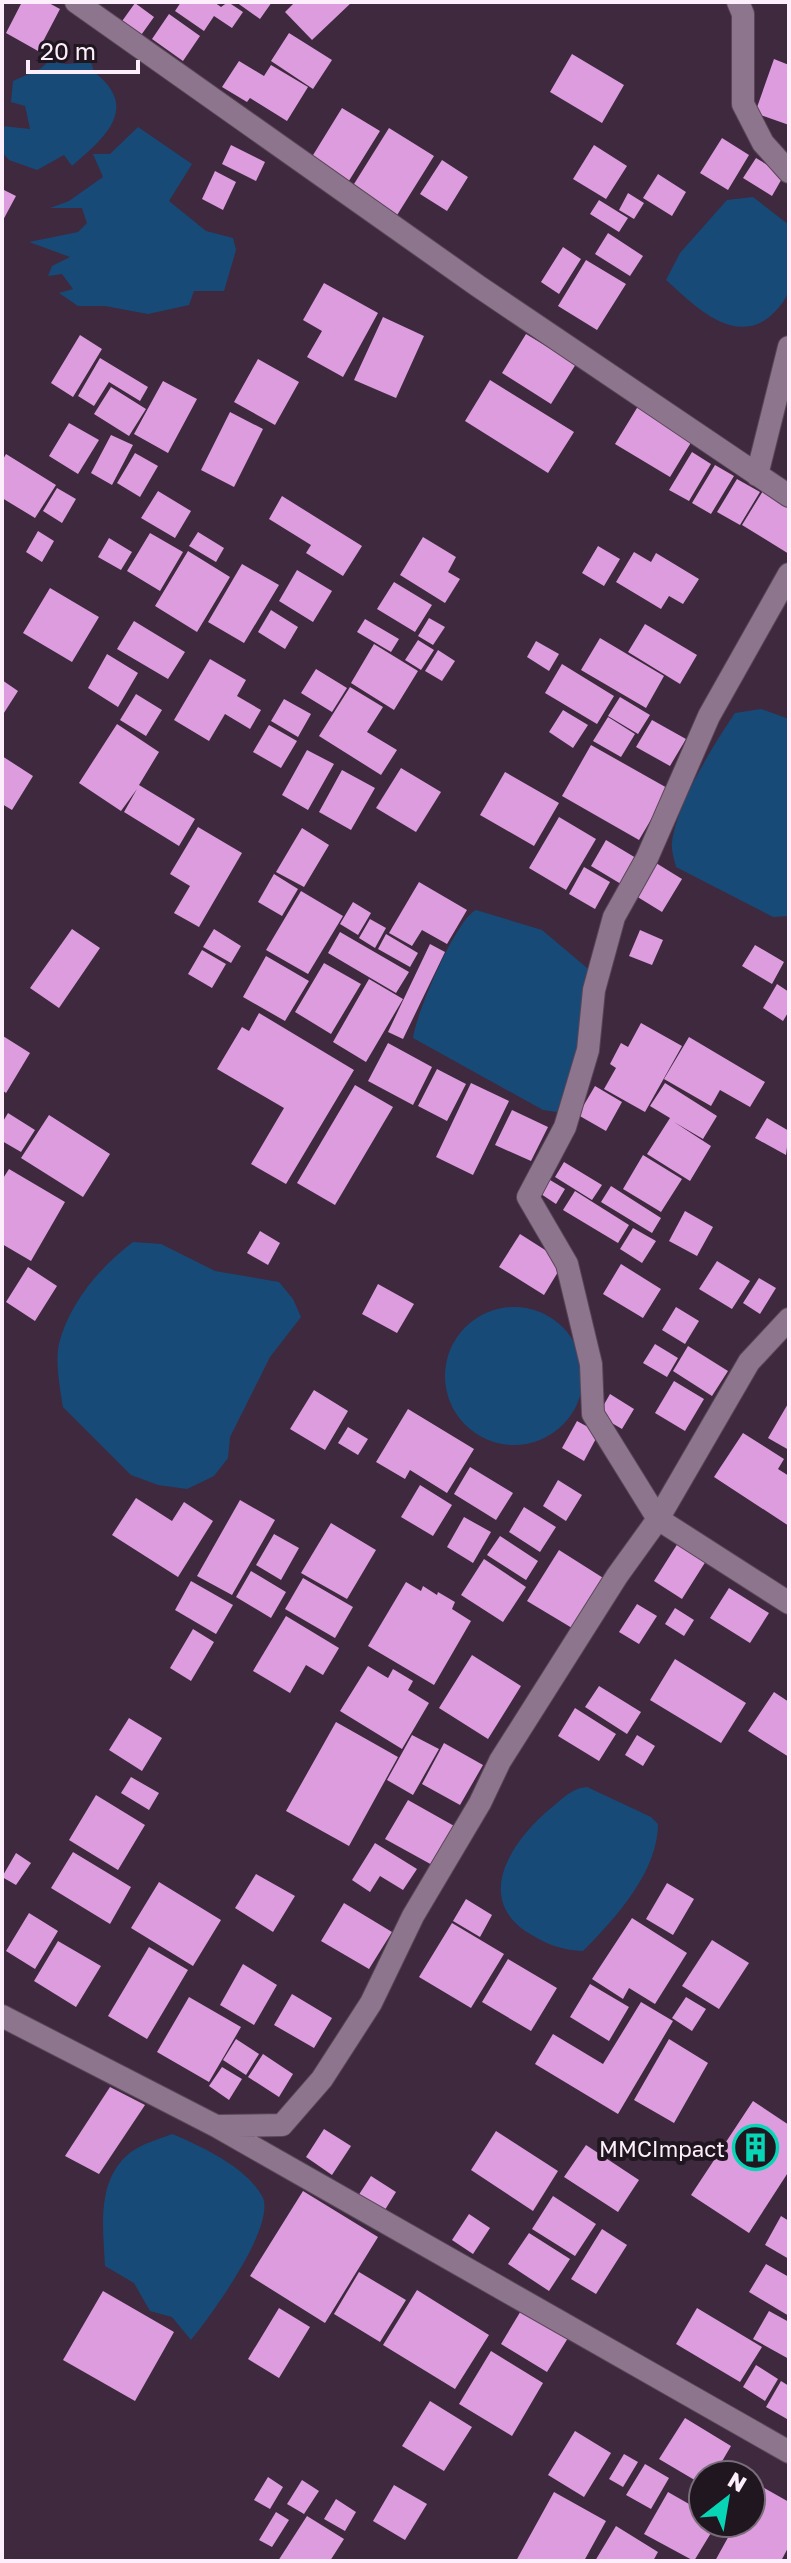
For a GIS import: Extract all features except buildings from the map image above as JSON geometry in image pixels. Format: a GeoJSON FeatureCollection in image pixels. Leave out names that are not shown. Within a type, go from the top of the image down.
{"type":"FeatureCollection","features":[{"type":"Feature","properties":{"kind":"street"},"geometry":{"type":"LineString","coordinates":[[76,2],[478,286],[789,496]]}},
{"type":"Feature","properties":{"kind":"street"},"geometry":{"type":"LineString","coordinates":[[738,2],[743,14],[743,104],[763,143],[789,172]]}},
{"type":"Feature","properties":{"kind":"street"},"geometry":{"type":"LineString","coordinates":[[757,475],[789,347]]}},
{"type":"Feature","properties":{"kind":"street"},"geometry":{"type":"LineString","coordinates":[[789,574],[709,716],[647,858],[614,917],[594,990],[588,1050],[565,1127],[528,1197],[567,1264],[591,1364],[593,1414],[658,1519],[789,1603]]}},
{"type":"Feature","properties":{"kind":"street"},"geometry":{"type":"LineString","coordinates":[[216,2126],[282,2125],[322,2079],[371,2003],[413,1916],[473,1815],[500,1761],[609,1588],[658,1519],[749,1362],[789,1319]]}},
{"type":"Feature","properties":{"kind":"street"},"geometry":{"type":"LineString","coordinates":[[2,2016],[216,2126],[789,2452]]}},
{"type":"Feature","properties":{"kind":"water"},"geometry":{"type":"Polygon","coordinates":[[[49,61],[66,64],[91,62],[94,72],[108,85],[115,98],[116,110],[113,122],[96,145],[72,166],[64,155],[37,170],[9,160],[2,152],[2,126],[30,129],[25,106],[11,102],[13,81],[40,69],[49,61]]]}},
{"type":"Feature","properties":{"kind":"water"},"geometry":{"type":"Polygon","coordinates":[[[138,127],[192,164],[169,201],[206,231],[233,238],[236,250],[224,291],[194,291],[189,305],[148,314],[105,306],[78,306],[59,293],[73,289],[62,274],[48,276],[52,266],[70,257],[29,242],[78,232],[87,223],[82,208],[50,208],[69,201],[103,177],[93,154],[110,154],[138,127]]]}},
{"type":"Feature","properties":{"kind":"water"},"geometry":{"type":"Polygon","coordinates":[[[753,197],[789,225],[789,288],[784,301],[768,318],[740,327],[713,318],[666,280],[680,253],[727,200],[753,197]]]}},
{"type":"Feature","properties":{"kind":"water"},"geometry":{"type":"Polygon","coordinates":[[[761,709],[789,719],[789,916],[773,917],[676,867],[672,851],[681,810],[717,741],[735,713],[761,709]]]}},
{"type":"Feature","properties":{"kind":"water"},"geometry":{"type":"Polygon","coordinates":[[[476,910],[542,930],[593,973],[581,1050],[569,1074],[557,1112],[543,1110],[413,1038],[429,989],[448,948],[458,930],[476,910]]]}},
{"type":"Feature","properties":{"kind":"water"},"geometry":{"type":"Polygon","coordinates":[[[133,1242],[161,1244],[215,1271],[279,1282],[293,1299],[301,1317],[270,1357],[230,1437],[228,1458],[214,1476],[187,1489],[158,1485],[131,1475],[63,1407],[58,1376],[59,1344],[70,1314],[109,1262],[133,1242]]]}},
{"type":"Feature","properties":{"kind":"water"},"geometry":{"type":"Polygon","coordinates":[[[514,1307],[540,1313],[562,1328],[577,1350],[583,1376],[577,1402],[562,1424],[540,1439],[514,1445],[488,1439],[466,1424],[451,1402],[445,1376],[451,1350],[466,1328],[488,1313],[514,1307]]]}},
{"type":"Feature","properties":{"kind":"water"},"geometry":{"type":"Polygon","coordinates":[[[587,1787],[651,1817],[658,1824],[651,1859],[633,1893],[583,1951],[555,1946],[530,1934],[513,1920],[503,1904],[501,1887],[504,1870],[523,1836],[564,1797],[587,1787]]]}},
{"type":"Feature","properties":{"kind":"water"},"geometry":{"type":"Polygon","coordinates":[[[172,2134],[234,2167],[255,2186],[262,2196],[264,2209],[252,2248],[240,2270],[191,2340],[172,2317],[150,2311],[134,2283],[105,2266],[104,2204],[112,2176],[131,2152],[172,2134]]]}},
{"type":"Feature","properties":{"kind":"place","name":"MMCImpact"},"geometry":{"type":"Point","coordinates":[756,2148]}}]}
